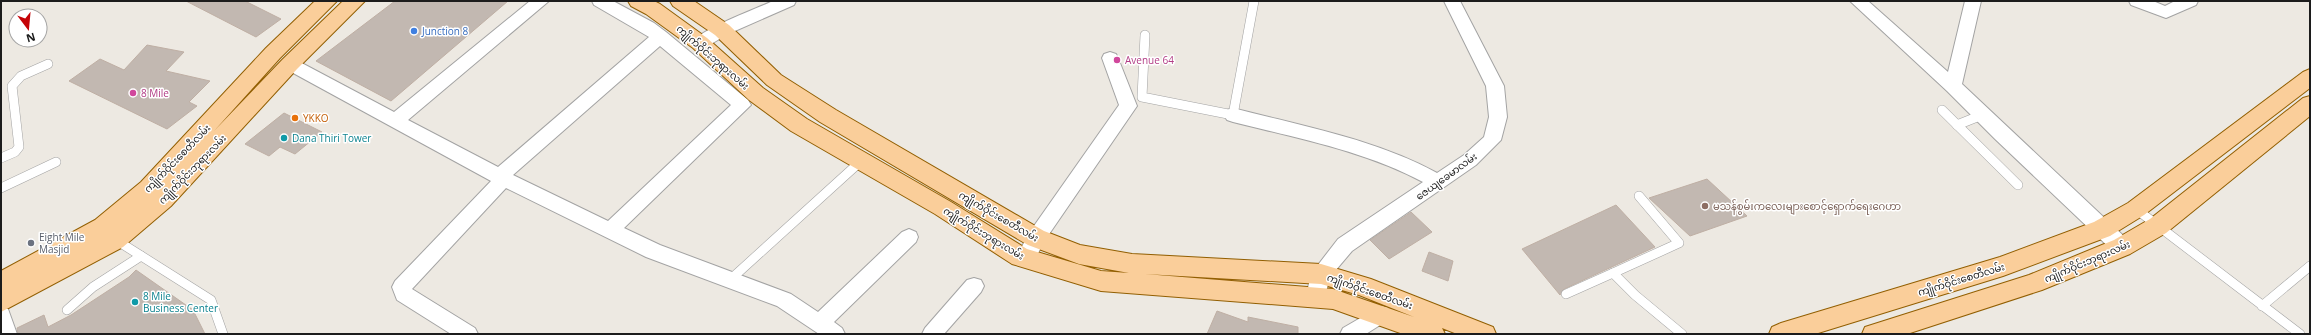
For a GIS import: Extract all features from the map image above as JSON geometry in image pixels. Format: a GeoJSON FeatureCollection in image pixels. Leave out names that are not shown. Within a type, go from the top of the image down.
{"type":"FeatureCollection","features":[{"type":"Feature","properties":{"kind":"main road","name":"ကျိုက်ဝိုင်းစေတီလမ်း"},"geometry":{"type":"LineString","coordinates":[[1,282],[103,227],[149,188],[273,53],[326,1]]}},
{"type":"Feature","properties":{"kind":"main road","name":"ကျိုက်ဝိုင်းဘုရားလမ်း"},"geometry":{"type":"LineString","coordinates":[[1,302],[115,240],[163,200],[290,64],[354,1]]}},
{"type":"Feature","properties":{"kind":"main road","name":"ကျိုက်ဝိုင်းဘုရားလမ်း"},"geometry":{"type":"LineString","coordinates":[[638,1],[653,9],[700,43],[756,94],[799,125],[943,208],[1020,257],[1101,282],[1333,299],[1381,314],[1433,334]]}},
{"type":"Feature","properties":{"kind":"main road","name":"ကျိုက်ဝိုင်းစေတီလမ်း"},"geometry":{"type":"LineString","coordinates":[[680,1],[722,30],[774,80],[866,138],[1036,238],[1079,254],[1117,262],[1321,274],[1363,286],[1484,334]]}},
{"type":"Feature","properties":{"kind":"main road"},"geometry":{"type":"LineString","coordinates":[[2136,209],[2310,77]]}},
{"type":"Feature","properties":{"kind":"main road","name":"ကျိုက်ဝိုင်းဘုရားလမ်း"},"geometry":{"type":"LineString","coordinates":[[1874,334],[2034,283],[2122,247],[2158,226],[2310,104]]}},
{"type":"Feature","properties":{"kind":"main road"},"geometry":{"type":"LineString","coordinates":[[855,157],[866,138]]}},
{"type":"Feature","properties":{"kind":"main road"},"geometry":{"type":"LineString","coordinates":[[943,208],[959,192]]}},
{"type":"Feature","properties":{"kind":"main road","name":"ကျိုက်ဝိုင်းစေတီလမ်း"},"geometry":{"type":"LineString","coordinates":[[1781,334],[2003,266],[2102,229],[2136,209]]}},
{"type":"Feature","properties":{"kind":"street"},"geometry":{"type":"LineString","coordinates":[[396,120],[541,1]]}},
{"type":"Feature","properties":{"kind":"street"},"geometry":{"type":"LineString","coordinates":[[600,1],[648,27],[742,105],[610,230]]}},
{"type":"Feature","properties":{"kind":"street"},"geometry":{"type":"LineString","coordinates":[[700,43],[722,30],[788,1]]}},
{"type":"Feature","properties":{"kind":"street","name":"ဇေယျခေမာလမ်း"},"geometry":{"type":"LineString","coordinates":[[1321,274],[1345,245],[1470,160],[1492,140],[1498,117],[1495,86],[1452,1]]}},
{"type":"Feature","properties":{"kind":"street"},"geometry":{"type":"LineString","coordinates":[[1858,1],[1953,86],[2122,247]]}},
{"type":"Feature","properties":{"kind":"street"},"geometry":{"type":"LineString","coordinates":[[1953,86],[1973,1]]}},
{"type":"Feature","properties":{"kind":"street"},"geometry":{"type":"LineString","coordinates":[[2137,1],[2166,12],[2190,1]]}},
{"type":"Feature","properties":{"kind":"street"},"geometry":{"type":"LineString","coordinates":[[468,334],[404,294],[402,287],[502,178],[660,36]]}},
{"type":"Feature","properties":{"kind":"street"},"geometry":{"type":"LineString","coordinates":[[1026,258],[1036,238],[1128,106],[1110,58]]}},
{"type":"Feature","properties":{"kind":"street"},"geometry":{"type":"LineString","coordinates":[[290,64],[502,178],[653,251],[784,300],[827,329],[909,237]]}},
{"type":"Feature","properties":{"kind":"street"},"geometry":{"type":"LineString","coordinates":[[1233,115],[1332,141],[1403,163],[1438,182]]}},
{"type":"Feature","properties":{"kind":"street"},"geometry":{"type":"LineString","coordinates":[[1316,297],[1321,274]]}},
{"type":"Feature","properties":{"kind":"street"},"geometry":{"type":"LineString","coordinates":[[932,334],[974,286]]}},
{"type":"Feature","properties":{"kind":"street"},"geometry":{"type":"LineString","coordinates":[[1350,334],[1381,314]]}},
{"type":"Feature","properties":{"kind":"street"},"geometry":{"type":"LineString","coordinates":[[1,315],[7,334]]}},
{"type":"Feature","properties":{"kind":"lane"},"geometry":{"type":"LineString","coordinates":[[1145,35],[1142,97],[1233,115],[1254,1]]}},
{"type":"Feature","properties":{"kind":"lane"},"geometry":{"type":"LineString","coordinates":[[1,158],[15,152],[19,147],[12,86],[21,76],[48,64]]}},
{"type":"Feature","properties":{"kind":"lane"},"geometry":{"type":"LineString","coordinates":[[1942,110],[2018,185]]}},
{"type":"Feature","properties":{"kind":"lane"},"geometry":{"type":"LineString","coordinates":[[1957,125],[1982,115]]}},
{"type":"Feature","properties":{"kind":"lane"},"geometry":{"type":"LineString","coordinates":[[731,279],[855,157]]}},
{"type":"Feature","properties":{"kind":"lane"},"geometry":{"type":"LineString","coordinates":[[1,188],[56,162]]}},
{"type":"Feature","properties":{"kind":"lane"},"geometry":{"type":"LineString","coordinates":[[1566,294],[1679,243],[1639,196]]}},
{"type":"Feature","properties":{"kind":"lane"},"geometry":{"type":"LineString","coordinates":[[2136,209],[2220,271],[2262,306],[2300,334]]}},
{"type":"Feature","properties":{"kind":"lane"},"geometry":{"type":"LineString","coordinates":[[115,240],[211,300],[223,334]]}},
{"type":"Feature","properties":{"kind":"lane"},"geometry":{"type":"LineString","coordinates":[[67,310],[76,300],[105,278],[141,256]]}},
{"type":"Feature","properties":{"kind":"lane"},"geometry":{"type":"LineString","coordinates":[[2262,306],[2310,266]]}},
{"type":"Feature","properties":{"kind":"lane"},"geometry":{"type":"LineString","coordinates":[[1613,274],[1682,334]]}},
{"type":"Feature","properties":{"kind":"building"},"geometry":{"type":"Polygon","coordinates":[[[186,1],[245,1],[281,19],[256,37],[186,1]]]}},
{"type":"Feature","properties":{"kind":"building","name":"Junction 8"},"geometry":{"type":"Polygon","coordinates":[[[395,1],[508,1],[391,101],[316,61],[395,1]]]}},
{"type":"Feature","properties":{"kind":"building","name":"8 Mile"},"geometry":{"type":"Polygon","coordinates":[[[147,45],[184,52],[166,71],[210,81],[189,102],[197,106],[167,129],[69,81],[100,59],[124,70],[147,45]]]}},
{"type":"Feature","properties":{"kind":"building","name":"Dana Thiri Tower"},"geometry":{"type":"Polygon","coordinates":[[[284,113],[322,132],[295,154],[280,147],[269,156],[245,144],[284,113]]]}},
{"type":"Feature","properties":{"kind":"building"},"geometry":{"type":"Polygon","coordinates":[[[1707,179],[1747,216],[1690,236],[1649,198],[1707,179]]]}},
{"type":"Feature","properties":{"kind":"building"},"geometry":{"type":"Polygon","coordinates":[[[1616,205],[1655,247],[1564,289],[1560,295],[1522,249],[1616,205]]]}},
{"type":"Feature","properties":{"kind":"building"},"geometry":{"type":"Polygon","coordinates":[[[1411,212],[1432,232],[1389,259],[1370,240],[1411,212]]]}},
{"type":"Feature","properties":{"kind":"building"},"geometry":{"type":"Polygon","coordinates":[[[1429,252],[1453,261],[1448,281],[1422,271],[1429,252]]]}},
{"type":"Feature","properties":{"kind":"building","name":"8 Mile Business Center"},"geometry":{"type":"Polygon","coordinates":[[[136,270],[193,310],[205,334],[18,334],[17,328],[44,315],[48,327],[71,315],[129,277],[136,270]]]}},
{"type":"Feature","properties":{"kind":"building"},"geometry":{"type":"Polygon","coordinates":[[[1217,311],[1248,322],[1248,317],[1298,327],[1298,334],[1207,334],[1217,311]]]}},
{"type":"Feature","properties":{"kind":"place","name":"Junction 8"},"geometry":{"type":"Point","coordinates":[414,31]}},
{"type":"Feature","properties":{"kind":"place","name":"Avenue 64"},"geometry":{"type":"Point","coordinates":[1117,60]}},
{"type":"Feature","properties":{"kind":"place","name":"8 Mile"},"geometry":{"type":"Point","coordinates":[133,93]}},
{"type":"Feature","properties":{"kind":"place","name":"YKKO"},"geometry":{"type":"Point","coordinates":[295,118]}},
{"type":"Feature","properties":{"kind":"place","name":"Dana Thiri Tower"},"geometry":{"type":"Point","coordinates":[284,138]}},
{"type":"Feature","properties":{"kind":"place","name":"မသန်စွမ်းကလေးများစောင့်ရှောက်ရေးဂေဟာ"},"geometry":{"type":"Point","coordinates":[1705,206]}},
{"type":"Feature","properties":{"kind":"place","name":"Eight Mile Masjid"},"geometry":{"type":"Point","coordinates":[31,243]}},
{"type":"Feature","properties":{"kind":"place","name":"8 Mile Business Center"},"geometry":{"type":"Point","coordinates":[135,302]}}]}
